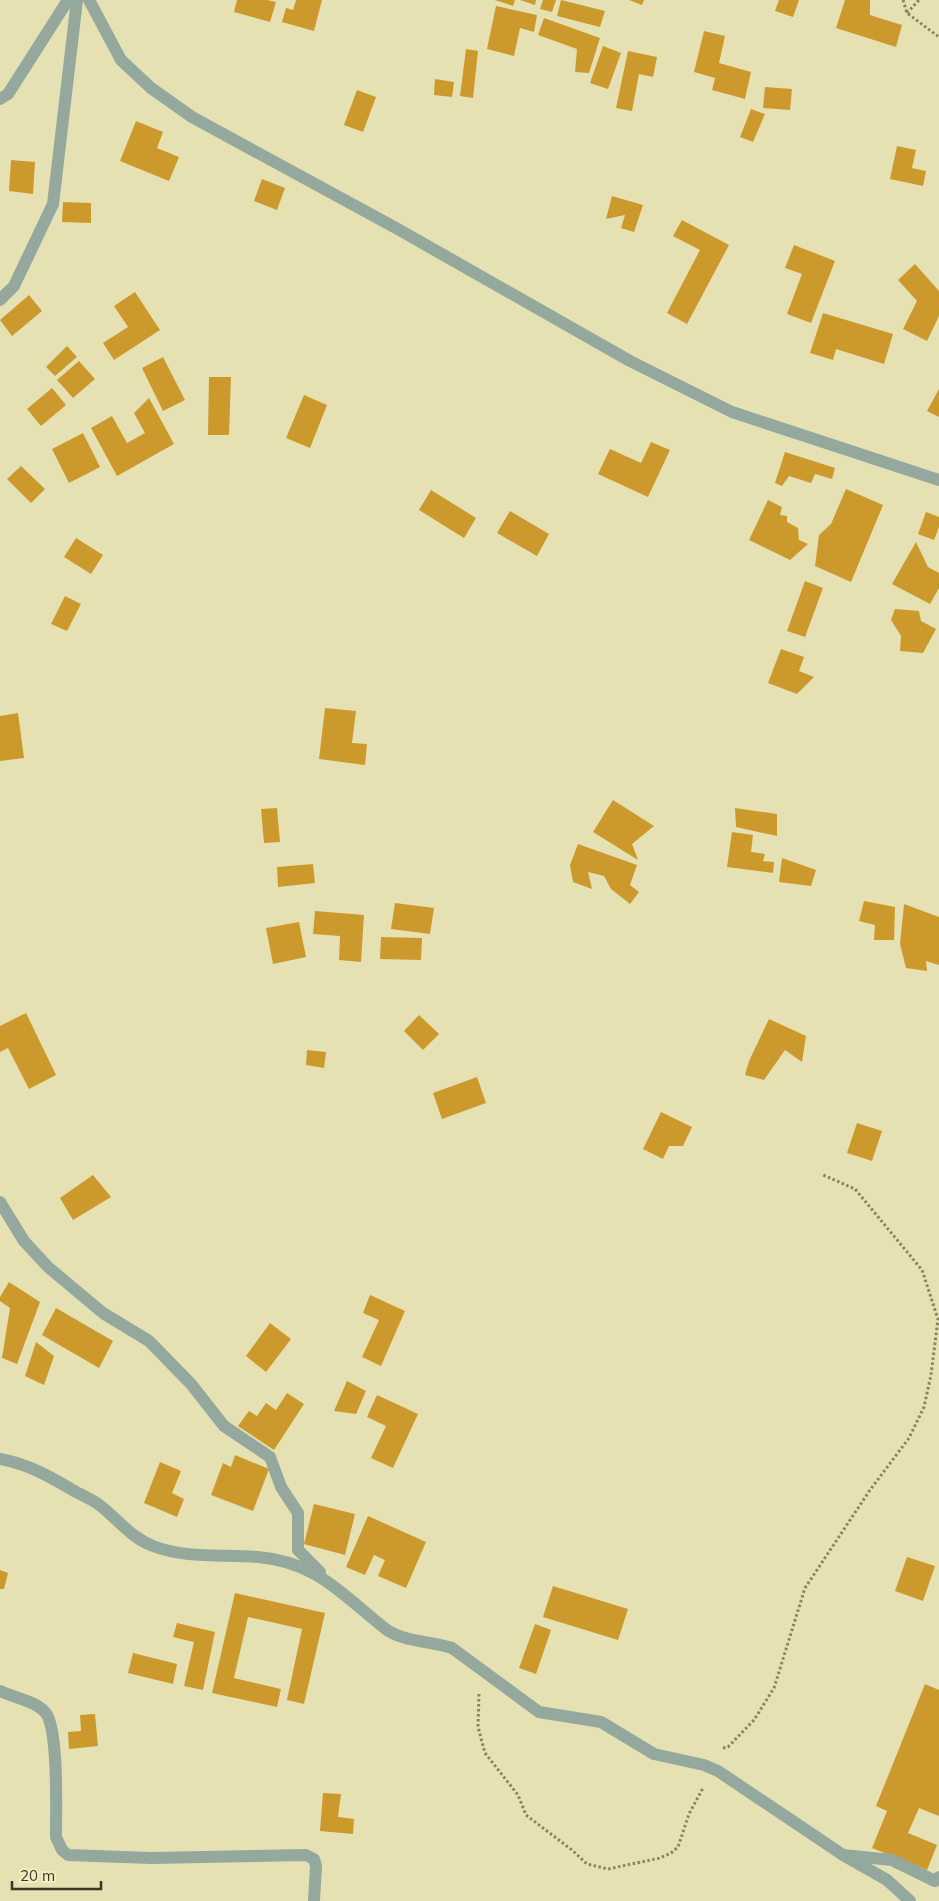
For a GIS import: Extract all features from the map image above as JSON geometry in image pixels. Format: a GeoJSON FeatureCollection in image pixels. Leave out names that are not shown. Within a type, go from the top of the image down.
{"type":"FeatureCollection","features":[{"type":"Feature","properties":{"kind":"street"},"geometry":{"type":"LineString","coordinates":[[0,99],[8,94],[68,0]]}},
{"type":"Feature","properties":{"kind":"street"},"geometry":{"type":"LineString","coordinates":[[0,300],[14,286],[53,204],[77,0]]}},
{"type":"Feature","properties":{"kind":"street"},"geometry":{"type":"LineString","coordinates":[[88,0],[121,60],[151,88],[192,117],[396,228],[630,361],[732,412],[939,480]]}},
{"type":"Feature","properties":{"kind":"street"},"geometry":{"type":"LineString","coordinates":[[0,1202],[24,1241],[48,1267],[103,1313],[149,1341],[191,1384],[224,1426],[270,1457],[281,1488],[298,1513],[298,1550],[331,1582],[393,1634],[435,1642],[452,1648],[539,1712],[601,1722],[654,1754],[704,1765],[718,1771],[843,1855],[887,1880],[910,1901]]}},
{"type":"Feature","properties":{"kind":"street"},"geometry":{"type":"LineString","coordinates":[[0,1459],[38,1470],[102,1506],[120,1525],[152,1546],[179,1553],[259,1557],[294,1564],[331,1582]]}},
{"type":"Feature","properties":{"kind":"street"},"geometry":{"type":"LineString","coordinates":[[0,1691],[41,1708],[49,1717],[54,1745],[56,1837],[62,1850],[68,1854],[100,1858],[306,1855],[314,1859],[316,1866],[314,1901]]}},
{"type":"Feature","properties":{"kind":"street"},"geometry":{"type":"LineString","coordinates":[[843,1855],[892,1860],[935,1881],[939,1877]]}},
{"type":"Feature","properties":{"kind":"path"},"geometry":{"type":"LineString","coordinates":[[903,0],[907,13],[939,37]]}},
{"type":"Feature","properties":{"kind":"path"},"geometry":{"type":"LineString","coordinates":[[907,13],[919,0]]}},
{"type":"Feature","properties":{"kind":"path"},"geometry":{"type":"LineString","coordinates":[[719,1750],[728,1747],[754,1720],[774,1688],[805,1588],[870,1490],[909,1438],[924,1407],[931,1375],[938,1319],[922,1270],[855,1189],[821,1174]]}},
{"type":"Feature","properties":{"kind":"path"},"geometry":{"type":"LineString","coordinates":[[480,1669],[478,1727],[485,1753],[518,1795],[526,1815],[572,1850],[587,1864],[608,1870],[660,1858],[671,1853],[678,1846],[696,1800],[704,1786],[718,1771]]}},
{"type":"Feature","properties":{"kind":"building"},"geometry":{"type":"Polygon","coordinates":[[[237,0],[267,0],[276,2],[270,22],[234,12],[237,0]]]}},
{"type":"Feature","properties":{"kind":"building"},"geometry":{"type":"Polygon","coordinates":[[[296,0],[322,0],[314,31],[282,22],[286,8],[293,10],[296,0]]]}},
{"type":"Feature","properties":{"kind":"building"},"geometry":{"type":"Polygon","coordinates":[[[495,0],[515,0],[513,6],[495,0]]]}},
{"type":"Feature","properties":{"kind":"building"},"geometry":{"type":"Polygon","coordinates":[[[520,0],[536,0],[535,5],[520,0]]]}},
{"type":"Feature","properties":{"kind":"building"},"geometry":{"type":"Polygon","coordinates":[[[543,0],[556,0],[552,12],[540,9],[543,0]]]}},
{"type":"Feature","properties":{"kind":"building"},"geometry":{"type":"Polygon","coordinates":[[[561,0],[605,11],[600,27],[557,16],[561,0]]]}},
{"type":"Feature","properties":{"kind":"building"},"geometry":{"type":"Polygon","coordinates":[[[629,0],[644,0],[642,5],[629,0]]]}},
{"type":"Feature","properties":{"kind":"building"},"geometry":{"type":"Polygon","coordinates":[[[779,0],[799,0],[793,17],[775,11],[779,0]]]}},
{"type":"Feature","properties":{"kind":"building"},"geometry":{"type":"Polygon","coordinates":[[[845,0],[870,0],[870,15],[902,25],[896,47],[836,28],[845,0]]]}},
{"type":"Feature","properties":{"kind":"building"},"geometry":{"type":"Polygon","coordinates":[[[496,6],[537,15],[534,32],[520,28],[514,56],[487,49],[496,6]]]}},
{"type":"Feature","properties":{"kind":"building"},"geometry":{"type":"Polygon","coordinates":[[[544,18],[600,38],[589,73],[575,72],[577,49],[538,35],[544,18]]]}},
{"type":"Feature","properties":{"kind":"building"},"geometry":{"type":"Polygon","coordinates":[[[704,31],[725,36],[719,63],[751,72],[745,99],[712,90],[715,78],[694,72],[704,31]]]}},
{"type":"Feature","properties":{"kind":"building"},"geometry":{"type":"Polygon","coordinates":[[[603,46],[621,53],[608,89],[590,83],[603,46]]]}},
{"type":"Feature","properties":{"kind":"building"},"geometry":{"type":"Polygon","coordinates":[[[466,49],[478,51],[473,98],[460,96],[466,49]]]}},
{"type":"Feature","properties":{"kind":"building"},"geometry":{"type":"Polygon","coordinates":[[[628,51],[657,57],[653,77],[639,74],[632,111],[616,108],[628,51]]]}},
{"type":"Feature","properties":{"kind":"building"},"geometry":{"type":"Polygon","coordinates":[[[435,79],[454,82],[452,97],[434,95],[435,79]]]}},
{"type":"Feature","properties":{"kind":"building"},"geometry":{"type":"Polygon","coordinates":[[[765,87],[792,89],[790,110],[763,108],[765,87]]]}},
{"type":"Feature","properties":{"kind":"building"},"geometry":{"type":"Polygon","coordinates":[[[357,90],[376,97],[363,132],[344,125],[357,90]]]}},
{"type":"Feature","properties":{"kind":"building"},"geometry":{"type":"Polygon","coordinates":[[[751,109],[765,114],[753,142],[740,137],[751,109]]]}},
{"type":"Feature","properties":{"kind":"building"},"geometry":{"type":"Polygon","coordinates":[[[136,121],[163,132],[157,148],[179,157],[169,181],[120,161],[136,121]]]}},
{"type":"Feature","properties":{"kind":"building"},"geometry":{"type":"Polygon","coordinates":[[[897,146],[916,150],[912,168],[926,171],[923,186],[890,179],[897,146]]]}},
{"type":"Feature","properties":{"kind":"building"},"geometry":{"type":"Polygon","coordinates":[[[11,160],[35,162],[33,194],[9,191],[11,160]]]}},
{"type":"Feature","properties":{"kind":"building"},"geometry":{"type":"Polygon","coordinates":[[[262,179],[285,188],[277,210],[254,201],[262,179]]]}},
{"type":"Feature","properties":{"kind":"building"},"geometry":{"type":"Polygon","coordinates":[[[612,196],[643,205],[634,232],[621,228],[625,215],[606,219],[612,196]]]}},
{"type":"Feature","properties":{"kind":"building"},"geometry":{"type":"Polygon","coordinates":[[[63,202],[91,203],[91,223],[62,222],[63,202]]]}},
{"type":"Feature","properties":{"kind":"building"},"geometry":{"type":"Polygon","coordinates":[[[682,220],[729,245],[687,324],[667,313],[700,250],[673,236],[682,220]]]}},
{"type":"Feature","properties":{"kind":"building"},"geometry":{"type":"Polygon","coordinates":[[[794,245],[835,261],[811,323],[787,314],[802,274],[785,268],[794,245]]]}},
{"type":"Feature","properties":{"kind":"building"},"geometry":{"type":"Polygon","coordinates":[[[915,264],[939,291],[939,316],[927,341],[903,329],[917,301],[898,280],[915,264]]]}},
{"type":"Feature","properties":{"kind":"building"},"geometry":{"type":"Polygon","coordinates":[[[135,292],[160,330],[114,360],[103,343],[128,327],[114,306],[135,292]]]}},
{"type":"Feature","properties":{"kind":"building"},"geometry":{"type":"Polygon","coordinates":[[[29,295],[42,311],[12,336],[0,320],[29,295]]]}},
{"type":"Feature","properties":{"kind":"building"},"geometry":{"type":"Polygon","coordinates":[[[823,313],[893,334],[884,364],[836,349],[833,360],[810,353],[823,313]]]}},
{"type":"Feature","properties":{"kind":"building"},"geometry":{"type":"Polygon","coordinates":[[[67,346],[77,357],[55,376],[46,367],[67,346]]]}},
{"type":"Feature","properties":{"kind":"building"},"geometry":{"type":"Polygon","coordinates":[[[163,357],[185,400],[163,411],[142,368],[163,357]]]}},
{"type":"Feature","properties":{"kind":"building"},"geometry":{"type":"Polygon","coordinates":[[[79,361],[95,379],[73,398],[57,380],[79,361]]]}},
{"type":"Feature","properties":{"kind":"building"},"geometry":{"type":"Polygon","coordinates":[[[209,377],[231,377],[229,435],[208,435],[209,377]]]}},
{"type":"Feature","properties":{"kind":"building"},"geometry":{"type":"Polygon","coordinates":[[[52,388],[66,405],[41,426],[27,409],[52,388]]]}},
{"type":"Feature","properties":{"kind":"building"},"geometry":{"type":"Polygon","coordinates":[[[939,389],[939,417],[927,411],[939,389]]]}},
{"type":"Feature","properties":{"kind":"building"},"geometry":{"type":"Polygon","coordinates":[[[304,395],[327,405],[310,448],[286,438],[304,395]]]}},
{"type":"Feature","properties":{"kind":"building"},"geometry":{"type":"Polygon","coordinates":[[[149,398],[174,444],[117,476],[91,428],[112,416],[127,443],[145,433],[134,413],[149,398]]]}},
{"type":"Feature","properties":{"kind":"building"},"geometry":{"type":"Polygon","coordinates":[[[83,433],[100,467],[69,483],[52,449],[83,433]]]}},
{"type":"Feature","properties":{"kind":"building"},"geometry":{"type":"Polygon","coordinates":[[[651,442],[670,450],[648,497],[598,474],[610,449],[641,463],[651,442]]]}},
{"type":"Feature","properties":{"kind":"building"},"geometry":{"type":"Polygon","coordinates":[[[785,452],[835,468],[832,479],[815,474],[811,483],[789,476],[782,486],[775,483],[785,452]]]}},
{"type":"Feature","properties":{"kind":"building"},"geometry":{"type":"Polygon","coordinates":[[[21,466],[45,489],[31,503],[7,479],[21,466]]]}},
{"type":"Feature","properties":{"kind":"building"},"geometry":{"type":"Polygon","coordinates":[[[846,489],[883,505],[851,582],[815,566],[819,535],[831,524],[846,489]]]}},
{"type":"Feature","properties":{"kind":"building"},"geometry":{"type":"Polygon","coordinates":[[[431,490],[476,518],[464,538],[419,510],[431,490]]]}},
{"type":"Feature","properties":{"kind":"building"},"geometry":{"type":"Polygon","coordinates":[[[768,500],[782,507],[780,515],[787,516],[787,522],[798,528],[799,540],[808,544],[790,560],[749,540],[768,500]]]}},
{"type":"Feature","properties":{"kind":"building"},"geometry":{"type":"Polygon","coordinates":[[[510,511],[549,534],[537,556],[497,533],[510,511]]]}},
{"type":"Feature","properties":{"kind":"building"},"geometry":{"type":"Polygon","coordinates":[[[926,512],[939,517],[939,527],[934,540],[918,534],[926,512]]]}},
{"type":"Feature","properties":{"kind":"building"},"geometry":{"type":"Polygon","coordinates":[[[76,538],[103,555],[91,574],[64,557],[76,538]]]}},
{"type":"Feature","properties":{"kind":"building"},"geometry":{"type":"Polygon","coordinates":[[[916,542],[928,567],[939,573],[939,588],[930,604],[892,584],[916,542]]]}},
{"type":"Feature","properties":{"kind":"building"},"geometry":{"type":"Polygon","coordinates":[[[805,581],[823,588],[805,637],[787,631],[805,581]]]}},
{"type":"Feature","properties":{"kind":"building"},"geometry":{"type":"Polygon","coordinates":[[[65,596],[81,604],[67,631],[51,624],[65,596]]]}},
{"type":"Feature","properties":{"kind":"building"},"geometry":{"type":"Polygon","coordinates":[[[895,609],[919,611],[921,621],[936,629],[923,653],[900,651],[901,636],[891,620],[895,609]]]}},
{"type":"Feature","properties":{"kind":"building"},"geometry":{"type":"Polygon","coordinates":[[[781,649],[804,657],[799,671],[814,677],[797,694],[768,683],[781,649]]]}},
{"type":"Feature","properties":{"kind":"building"},"geometry":{"type":"Polygon","coordinates":[[[325,708],[356,711],[352,743],[367,744],[365,765],[319,759],[325,708]]]}},
{"type":"Feature","properties":{"kind":"building"},"geometry":{"type":"Polygon","coordinates":[[[18,713],[24,758],[0,761],[0,716],[18,713]]]}},
{"type":"Feature","properties":{"kind":"building"},"geometry":{"type":"Polygon","coordinates":[[[613,800],[654,826],[632,844],[638,860],[593,832],[613,800]]]}},
{"type":"Feature","properties":{"kind":"building"},"geometry":{"type":"Polygon","coordinates":[[[277,808],[280,842],[264,843],[261,809],[277,808]]]}},
{"type":"Feature","properties":{"kind":"building"},"geometry":{"type":"Polygon","coordinates":[[[735,808],[777,814],[777,836],[736,827],[735,808]]]}},
{"type":"Feature","properties":{"kind":"building"},"geometry":{"type":"Polygon","coordinates":[[[732,832],[753,835],[751,852],[765,854],[763,861],[774,862],[773,873],[727,867],[732,832]]]}},
{"type":"Feature","properties":{"kind":"building"},"geometry":{"type":"Polygon","coordinates":[[[578,844],[637,865],[630,885],[639,892],[630,904],[611,889],[604,876],[588,872],[592,889],[573,882],[570,865],[578,844]]]}},
{"type":"Feature","properties":{"kind":"building"},"geometry":{"type":"Polygon","coordinates":[[[782,858],[816,870],[811,886],[779,882],[782,858]]]}},
{"type":"Feature","properties":{"kind":"building"},"geometry":{"type":"Polygon","coordinates":[[[313,864],[315,883],[278,887],[277,867],[313,864]]]}},
{"type":"Feature","properties":{"kind":"building"},"geometry":{"type":"Polygon","coordinates":[[[864,901],[895,907],[894,940],[874,940],[875,925],[859,921],[864,901]]]}},
{"type":"Feature","properties":{"kind":"building"},"geometry":{"type":"Polygon","coordinates":[[[395,903],[434,908],[430,934],[391,929],[395,903]]]}},
{"type":"Feature","properties":{"kind":"building"},"geometry":{"type":"Polygon","coordinates":[[[904,904],[939,917],[939,965],[926,961],[927,971],[906,968],[900,944],[904,904]]]}},
{"type":"Feature","properties":{"kind":"building"},"geometry":{"type":"Polygon","coordinates":[[[315,911],[364,915],[361,962],[339,960],[340,936],[313,934],[315,911]]]}},
{"type":"Feature","properties":{"kind":"building"},"geometry":{"type":"Polygon","coordinates":[[[299,922],[306,957],[273,964],[266,928],[299,922]]]}},
{"type":"Feature","properties":{"kind":"building"},"geometry":{"type":"Polygon","coordinates":[[[381,937],[422,938],[421,960],[380,959],[381,937]]]}},
{"type":"Feature","properties":{"kind":"building"},"geometry":{"type":"Polygon","coordinates":[[[26,1013],[56,1075],[29,1089],[8,1048],[0,1052],[0,1026],[26,1013]]]}},
{"type":"Feature","properties":{"kind":"building"},"geometry":{"type":"Polygon","coordinates":[[[419,1015],[439,1034],[423,1050],[404,1031],[419,1015]]]}},
{"type":"Feature","properties":{"kind":"building"},"geometry":{"type":"Polygon","coordinates":[[[769,1019],[806,1036],[802,1062],[785,1050],[764,1080],[745,1075],[749,1061],[769,1019]]]}},
{"type":"Feature","properties":{"kind":"building"},"geometry":{"type":"Polygon","coordinates":[[[307,1050],[326,1052],[324,1068],[306,1065],[307,1050]]]}},
{"type":"Feature","properties":{"kind":"building"},"geometry":{"type":"Polygon","coordinates":[[[477,1077],[486,1103],[442,1119],[433,1093],[477,1077]]]}},
{"type":"Feature","properties":{"kind":"building"},"geometry":{"type":"Polygon","coordinates":[[[661,1112],[692,1127],[683,1146],[669,1146],[663,1159],[643,1149],[661,1112]]]}},
{"type":"Feature","properties":{"kind":"building"},"geometry":{"type":"Polygon","coordinates":[[[857,1123],[882,1131],[872,1161],[847,1153],[857,1123]]]}},
{"type":"Feature","properties":{"kind":"building"},"geometry":{"type":"Polygon","coordinates":[[[93,1175],[111,1197],[73,1220],[60,1198],[93,1175]]]}},
{"type":"Feature","properties":{"kind":"building"},"geometry":{"type":"Polygon","coordinates":[[[9,1282],[40,1302],[17,1364],[2,1358],[10,1308],[0,1301],[0,1297],[9,1282]]]}},
{"type":"Feature","properties":{"kind":"building"},"geometry":{"type":"Polygon","coordinates":[[[370,1295],[405,1311],[381,1366],[362,1357],[379,1320],[363,1313],[370,1295]]]}},
{"type":"Feature","properties":{"kind":"building"},"geometry":{"type":"Polygon","coordinates":[[[56,1308],[113,1341],[99,1368],[42,1335],[56,1308]]]}},
{"type":"Feature","properties":{"kind":"building"},"geometry":{"type":"Polygon","coordinates":[[[270,1323],[291,1339],[266,1372],[246,1356],[270,1323]]]}},
{"type":"Feature","properties":{"kind":"building"},"geometry":{"type":"Polygon","coordinates":[[[36,1342],[54,1356],[44,1385],[25,1376],[36,1342]]]}},
{"type":"Feature","properties":{"kind":"building"},"geometry":{"type":"Polygon","coordinates":[[[347,1381],[366,1391],[356,1414],[334,1411],[347,1381]]]}},
{"type":"Feature","properties":{"kind":"building"},"geometry":{"type":"Polygon","coordinates":[[[287,1393],[304,1404],[274,1450],[238,1426],[249,1411],[257,1416],[266,1403],[276,1410],[287,1393]]]}},
{"type":"Feature","properties":{"kind":"building"},"geometry":{"type":"Polygon","coordinates":[[[377,1395],[418,1414],[393,1468],[371,1458],[386,1426],[367,1417],[377,1395]]]}},
{"type":"Feature","properties":{"kind":"building"},"geometry":{"type":"Polygon","coordinates":[[[235,1455],[269,1469],[253,1511],[211,1495],[223,1463],[231,1467],[235,1455]]]}},
{"type":"Feature","properties":{"kind":"building"},"geometry":{"type":"Polygon","coordinates":[[[160,1462],[181,1471],[172,1493],[184,1499],[177,1517],[144,1503],[160,1462]]]}},
{"type":"Feature","properties":{"kind":"building"},"geometry":{"type":"Polygon","coordinates":[[[314,1504],[355,1514],[345,1555],[304,1544],[314,1504]]]}},
{"type":"Feature","properties":{"kind":"building"},"geometry":{"type":"Polygon","coordinates":[[[368,1516],[426,1542],[406,1588],[378,1576],[385,1560],[374,1555],[365,1575],[346,1567],[368,1516]]]}},
{"type":"Feature","properties":{"kind":"building"},"geometry":{"type":"Polygon","coordinates":[[[907,1557],[935,1566],[923,1601],[895,1591],[907,1557]]]}},
{"type":"Feature","properties":{"kind":"building"},"geometry":{"type":"Polygon","coordinates":[[[0,1570],[8,1573],[4,1589],[0,1589],[0,1570]]]}},
{"type":"Feature","properties":{"kind":"building"},"geometry":{"type":"Polygon","coordinates":[[[553,1586],[628,1609],[618,1640],[543,1617],[553,1586]]]}},
{"type":"Feature","properties":{"kind":"building"},"geometry":{"type":"Polygon","coordinates":[[[235,1593],[325,1613],[304,1704],[287,1700],[302,1629],[248,1617],[234,1678],[281,1689],[277,1707],[212,1693],[235,1593]]]}},
{"type":"Feature","properties":{"kind":"building"},"geometry":{"type":"Polygon","coordinates":[[[177,1623],[215,1632],[203,1690],[184,1686],[194,1642],[173,1637],[177,1623]]]}},
{"type":"Feature","properties":{"kind":"building"},"geometry":{"type":"Polygon","coordinates":[[[535,1624],[551,1630],[536,1674],[519,1668],[535,1624]]]}},
{"type":"Feature","properties":{"kind":"building"},"geometry":{"type":"Polygon","coordinates":[[[133,1653],[177,1664],[173,1684],[128,1673],[133,1653]]]}},
{"type":"Feature","properties":{"kind":"building"},"geometry":{"type":"Polygon","coordinates":[[[925,1684],[939,1690],[939,1816],[919,1808],[908,1833],[937,1845],[927,1870],[872,1848],[887,1811],[876,1806],[925,1684]]]}},
{"type":"Feature","properties":{"kind":"building"},"geometry":{"type":"Polygon","coordinates":[[[95,1714],[98,1746],[69,1749],[68,1732],[81,1731],[80,1715],[95,1714]]]}},
{"type":"Feature","properties":{"kind":"building"},"geometry":{"type":"Polygon","coordinates":[[[323,1793],[341,1794],[338,1817],[354,1819],[353,1834],[320,1831],[323,1793]]]}}]}
